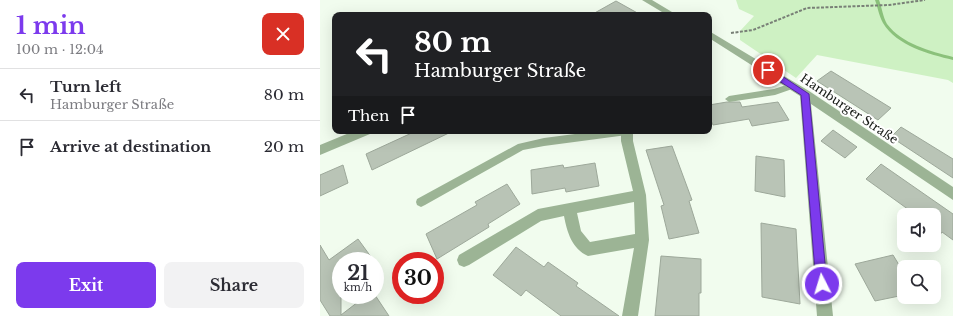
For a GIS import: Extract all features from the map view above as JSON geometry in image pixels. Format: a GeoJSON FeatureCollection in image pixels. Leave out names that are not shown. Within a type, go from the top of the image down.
{"type":"FeatureCollection","features":[{"type":"Feature","properties":{"kind":"street"},"geometry":{"type":"LineString","coordinates":[[646,0],[668,12]]}},
{"type":"Feature","properties":{"kind":"street","name":"Hamburger Straße"},"geometry":{"type":"LineString","coordinates":[[712,36],[805,94],[953,194]]}},
{"type":"Feature","properties":{"kind":"street"},"geometry":{"type":"LineString","coordinates":[[805,94],[824,316]]}},
{"type":"Feature","properties":{"kind":"street"},"geometry":{"type":"LineString","coordinates":[[320,150],[359,134]]}},
{"type":"Feature","properties":{"kind":"street"},"geometry":{"type":"LineString","coordinates":[[627,134],[627,142],[640,195],[642,240],[630,316]]}},
{"type":"Feature","properties":{"kind":"street"},"geometry":{"type":"LineString","coordinates":[[464,260],[538,215],[640,195]]}},
{"type":"Feature","properties":{"kind":"street"},"geometry":{"type":"LineString","coordinates":[[570,209],[574,234],[579,243],[588,249],[642,240]]}},
{"type":"Feature","properties":{"kind":"lane"},"geometry":{"type":"LineString","coordinates":[[729,99],[775,92],[792,86]]}},
{"type":"Feature","properties":{"kind":"lane"},"geometry":{"type":"LineString","coordinates":[[421,202],[521,147],[544,142],[604,134]]}},
{"type":"Feature","properties":{"kind":"path"},"geometry":{"type":"LineString","coordinates":[[729,33],[742,33],[765,27],[798,10],[807,8],[889,5],[925,0]]}},
{"type":"Feature","properties":{"kind":"green space"},"geometry":{"type":"Polygon","coordinates":[[[736,0],[953,0],[953,83],[948,80],[817,55],[796,78],[740,40],[740,31],[754,16],[739,9],[736,0]]]}},
{"type":"Feature","properties":{"kind":"building"},"geometry":{"type":"Polygon","coordinates":[[[616,1],[636,12],[596,12],[616,1]]]}},
{"type":"Feature","properties":{"kind":"building"},"geometry":{"type":"Polygon","coordinates":[[[831,71],[891,108],[878,120],[817,81],[831,71]]]}},
{"type":"Feature","properties":{"kind":"building"},"geometry":{"type":"Polygon","coordinates":[[[740,102],[742,107],[778,102],[789,120],[752,126],[749,119],[713,125],[712,104],[740,102]]]}},
{"type":"Feature","properties":{"kind":"building"},"geometry":{"type":"Polygon","coordinates":[[[901,127],[953,159],[953,178],[891,137],[901,127]]]}},
{"type":"Feature","properties":{"kind":"building"},"geometry":{"type":"Polygon","coordinates":[[[833,130],[857,147],[845,158],[821,141],[833,130]]]}},
{"type":"Feature","properties":{"kind":"building"},"geometry":{"type":"Polygon","coordinates":[[[409,134],[447,134],[372,170],[366,154],[409,134]]]}},
{"type":"Feature","properties":{"kind":"building"},"geometry":{"type":"Polygon","coordinates":[[[672,146],[692,200],[689,201],[699,233],[669,239],[661,206],[664,205],[646,150],[672,146]]]}},
{"type":"Feature","properties":{"kind":"building"},"geometry":{"type":"Polygon","coordinates":[[[756,156],[784,160],[785,197],[755,191],[756,156]]]}},
{"type":"Feature","properties":{"kind":"building"},"geometry":{"type":"Polygon","coordinates":[[[595,163],[599,186],[566,192],[565,188],[532,194],[531,170],[563,165],[564,168],[595,163]]]}},
{"type":"Feature","properties":{"kind":"building"},"geometry":{"type":"Polygon","coordinates":[[[881,164],[953,214],[953,240],[942,232],[941,233],[941,208],[906,208],[866,179],[881,164]]]}},
{"type":"Feature","properties":{"kind":"building"},"geometry":{"type":"Polygon","coordinates":[[[343,165],[348,183],[320,196],[320,175],[343,165]]]}},
{"type":"Feature","properties":{"kind":"building"},"geometry":{"type":"Polygon","coordinates":[[[507,184],[520,204],[488,224],[489,227],[444,255],[444,252],[434,252],[426,234],[477,205],[475,202],[507,184]]]}},
{"type":"Feature","properties":{"kind":"building"},"geometry":{"type":"Polygon","coordinates":[[[761,223],[796,229],[800,304],[762,297],[761,223]]]}},
{"type":"Feature","properties":{"kind":"building"},"geometry":{"type":"Polygon","coordinates":[[[358,239],[367,252],[340,252],[358,239]]]}},
{"type":"Feature","properties":{"kind":"building"},"geometry":{"type":"Polygon","coordinates":[[[320,245],[329,260],[332,258],[332,304],[341,304],[341,315],[355,304],[381,304],[389,316],[330,316],[320,300],[320,245]]]}},
{"type":"Feature","properties":{"kind":"building"},"geometry":{"type":"Polygon","coordinates":[[[516,247],[544,267],[548,262],[578,283],[576,286],[619,316],[561,316],[526,290],[521,296],[493,275],[516,247]]]}},
{"type":"Feature","properties":{"kind":"building"},"geometry":{"type":"Polygon","coordinates":[[[893,255],[897,262],[897,296],[875,301],[855,264],[893,255]]]}},
{"type":"Feature","properties":{"kind":"building"},"geometry":{"type":"Polygon","coordinates":[[[661,256],[701,259],[699,316],[655,316],[661,256]]]}},
{"type":"Feature","properties":{"kind":"waterway"},"geometry":{"type":"LineString","coordinates":[[877,0],[882,17],[893,33],[917,47],[953,59]]}},
{"type":"Feature","properties":{"kind":"route"},"geometry":{"type":"LineString","coordinates":[[768,70],[805,94],[822,284]]}}]}
